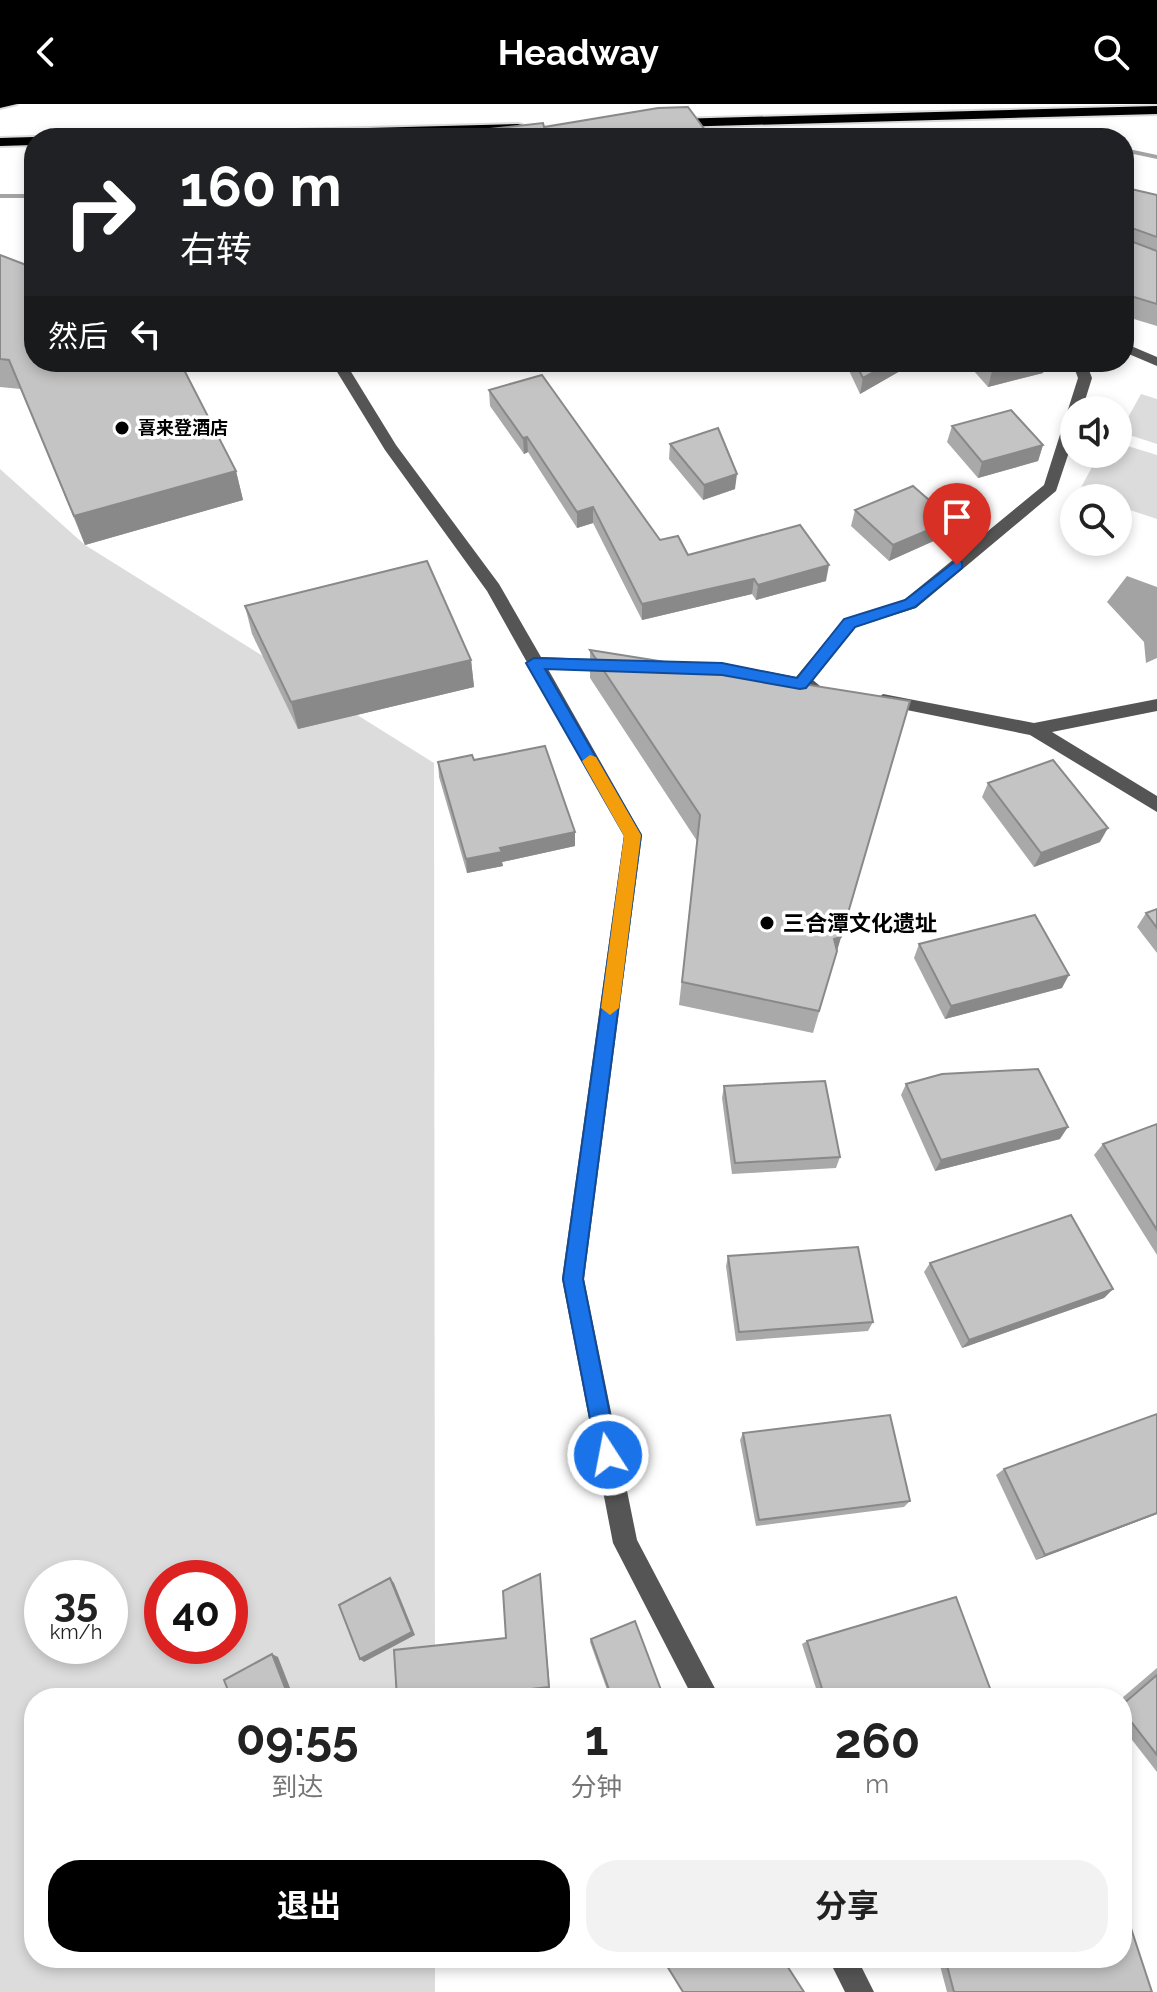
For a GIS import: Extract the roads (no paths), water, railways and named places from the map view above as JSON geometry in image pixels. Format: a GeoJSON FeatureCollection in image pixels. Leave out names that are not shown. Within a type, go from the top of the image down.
{"type":"FeatureCollection","features":[{"type":"Feature","properties":{"kind":"main road"},"geometry":{"type":"LineString","coordinates":[[0,104],[11,104]]}},
{"type":"Feature","properties":{"kind":"main road"},"geometry":{"type":"LineString","coordinates":[[653,124],[1157,110]]}},
{"type":"Feature","properties":{"kind":"main road"},"geometry":{"type":"LineString","coordinates":[[502,128],[527,127]]}},
{"type":"Feature","properties":{"kind":"main road"},"geometry":{"type":"LineString","coordinates":[[0,142],[24,141]]}},
{"type":"Feature","properties":{"kind":"street"},"geometry":{"type":"LineString","coordinates":[[1134,352],[1157,362]]}},
{"type":"Feature","properties":{"kind":"street"},"geometry":{"type":"LineString","coordinates":[[344,372],[390,447],[493,588],[633,835],[573,1279],[625,1543],[702,1688]]}},
{"type":"Feature","properties":{"kind":"street"},"geometry":{"type":"LineString","coordinates":[[1080,396],[1085,378],[1083,372]]}},
{"type":"Feature","properties":{"kind":"street"},"geometry":{"type":"LineString","coordinates":[[800,684],[850,623],[910,604],[1051,487],[1060,459]]}},
{"type":"Feature","properties":{"kind":"street"},"geometry":{"type":"LineString","coordinates":[[534,663],[628,666]]}},
{"type":"Feature","properties":{"kind":"street"},"geometry":{"type":"LineString","coordinates":[[660,667],[722,669],[832,690]]}},
{"type":"Feature","properties":{"kind":"street"},"geometry":{"type":"LineString","coordinates":[[863,696],[1034,729],[1157,805]]}},
{"type":"Feature","properties":{"kind":"street"},"geometry":{"type":"LineString","coordinates":[[1034,729],[1157,705]]}},
{"type":"Feature","properties":{"kind":"street"},"geometry":{"type":"LineString","coordinates":[[847,1968],[860,1992]]}},
{"type":"Feature","properties":{"kind":"waterway"},"geometry":{"type":"LineString","coordinates":[[1134,152],[1157,157]]}},
{"type":"Feature","properties":{"kind":"waterway"},"geometry":{"type":"LineString","coordinates":[[0,196],[24,196]]}},
{"type":"Feature","properties":{"kind":"place","name":"喜来登酒店"},"geometry":{"type":"Point","coordinates":[122,428]}},
{"type":"Feature","properties":{"kind":"place","name":"三合潭文化遗址"},"geometry":{"type":"Point","coordinates":[767,923]}}]}
